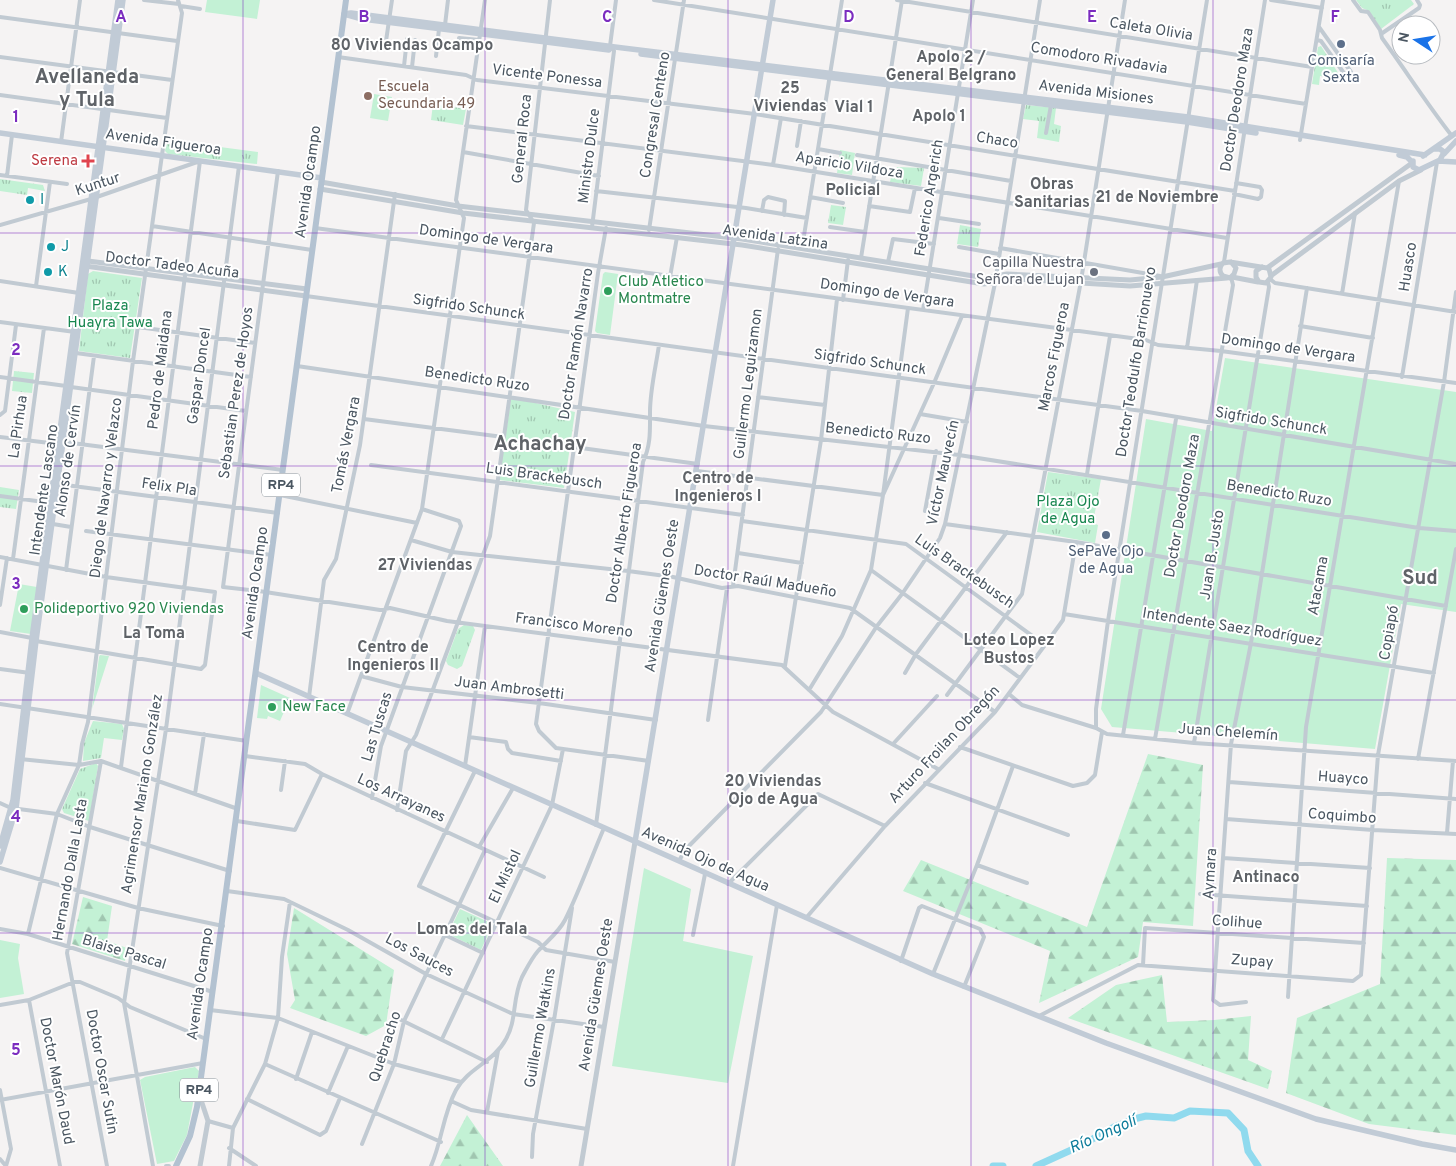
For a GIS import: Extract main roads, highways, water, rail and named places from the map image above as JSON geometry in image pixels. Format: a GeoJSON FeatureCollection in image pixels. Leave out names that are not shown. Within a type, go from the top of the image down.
{"type":"FeatureCollection","features":[{"type":"Feature","properties":{"kind":"main road"},"geometry":{"type":"LineString","coordinates":[[116,33],[118,0]]}},
{"type":"Feature","properties":{"kind":"main road"},"geometry":{"type":"LineString","coordinates":[[116,33],[123,0]]}},
{"type":"Feature","properties":{"kind":"main road","name":"Avenida Ocampo"},"geometry":{"type":"LineString","coordinates":[[176,1166],[190,1136],[199,1093],[346,0]]}},
{"type":"Feature","properties":{"kind":"main road","name":"Avenida Güemes Oeste"},"geometry":{"type":"LineString","coordinates":[[635,842],[773,0]]}},
{"type":"Feature","properties":{"kind":"main road"},"geometry":{"type":"LineString","coordinates":[[344,14],[362,19],[389,20]]}},
{"type":"Feature","properties":{"kind":"main road"},"geometry":{"type":"LineString","coordinates":[[344,14],[389,20]]}},
{"type":"Feature","properties":{"kind":"main road","name":"Avenida Misiones"},"geometry":{"type":"LineString","coordinates":[[389,20],[442,27],[480,35],[546,39],[762,68],[1188,120],[1425,156]]}},
{"type":"Feature","properties":{"kind":"main road","name":"Intendente Lascano"},"geometry":{"type":"LineString","coordinates":[[45,565],[51,503],[69,387],[116,33]]}},
{"type":"Feature","properties":{"kind":"main road","name":"Avenida Misiones"},"geometry":{"type":"LineString","coordinates":[[1024,99],[1051,105],[1107,110]]}},
{"type":"Feature","properties":{"kind":"main road","name":"Avenida Figueroa"},"geometry":{"type":"LineString","coordinates":[[0,133],[278,171],[321,183]]}},
{"type":"Feature","properties":{"kind":"main road"},"geometry":{"type":"LineString","coordinates":[[1412,163],[1416,158],[1425,156],[1455,137]]}},
{"type":"Feature","properties":{"kind":"main road"},"geometry":{"type":"LineString","coordinates":[[1437,161],[1455,137]]}},
{"type":"Feature","properties":{"kind":"main road","name":"Avenida Misiones"},"geometry":{"type":"LineString","coordinates":[[1301,138],[1406,157],[1414,168],[1421,170],[1437,161]]}},
{"type":"Feature","properties":{"kind":"main road"},"geometry":{"type":"LineString","coordinates":[[1434,149],[1441,150],[1456,162]]}},
{"type":"Feature","properties":{"kind":"main road"},"geometry":{"type":"LineString","coordinates":[[1437,161],[1456,162]]}},
{"type":"Feature","properties":{"kind":"main road","name":"Intendente Lascano"},"geometry":{"type":"LineString","coordinates":[[69,387],[76,353],[78,293],[86,264]]}},
{"type":"Feature","properties":{"kind":"main road","name":"Intendente Lascano"},"geometry":{"type":"LineString","coordinates":[[0,862],[14,809],[34,640],[53,524],[61,443]]}},
{"type":"Feature","properties":{"kind":"main road","name":"Avenida Ojo de Agua"},"geometry":{"type":"LineString","coordinates":[[256,672],[901,962],[1038,1016],[1316,1119],[1456,1150]]}},
{"type":"Feature","properties":{"kind":"main road","name":"Intendente Lascano"},"geometry":{"type":"LineString","coordinates":[[0,846],[14,809]]}},
{"type":"Feature","properties":{"kind":"waterway","name":"Río Ongolí"},"geometry":{"type":"LineString","coordinates":[[1036,1166],[1134,1119],[1146,1116],[1174,1118],[1190,1111],[1228,1113],[1244,1130],[1248,1151],[1258,1166]]}},
{"type":"Feature","properties":{"kind":"waterway","name":"Río Ongolí"},"geometry":{"type":"LineString","coordinates":[[993,1166],[1003,1166]]}},
{"type":"Feature","properties":{"kind":"place","name":"Comisaría Sexta"},"geometry":{"type":"Point","coordinates":[1341,44]}},
{"type":"Feature","properties":{"kind":"place","name":"Escuela Secundaria 49"},"geometry":{"type":"Point","coordinates":[368,96]}},
{"type":"Feature","properties":{"kind":"place","name":"Serena"},"geometry":{"type":"Point","coordinates":[88,161]}},
{"type":"Feature","properties":{"kind":"place","name":"I"},"geometry":{"type":"Point","coordinates":[30,200]}},
{"type":"Feature","properties":{"kind":"place","name":"J"},"geometry":{"type":"Point","coordinates":[51,247]}},
{"type":"Feature","properties":{"kind":"place","name":"K"},"geometry":{"type":"Point","coordinates":[48,272]}},
{"type":"Feature","properties":{"kind":"place","name":"Capilla Nuestra Señora de Lujan"},"geometry":{"type":"Point","coordinates":[1094,272]}},
{"type":"Feature","properties":{"kind":"place","name":"Club Atletico Montmatre"},"geometry":{"type":"Point","coordinates":[608,291]}},
{"type":"Feature","properties":{"kind":"place","name":"SePaVe Ojo de Agua"},"geometry":{"type":"Point","coordinates":[1106,535]}},
{"type":"Feature","properties":{"kind":"place","name":"Polideportivo 920 Viviendas"},"geometry":{"type":"Point","coordinates":[24,609]}},
{"type":"Feature","properties":{"kind":"place","name":"New Face"},"geometry":{"type":"Point","coordinates":[272,707]}},
{"type":"Feature","properties":{"kind":"district","name":"80 Viviendas Ocampo"},"geometry":{"type":"Point","coordinates":[412,46]}},
{"type":"Feature","properties":{"kind":"district","name":"Apolo 2 / General Belgrano"},"geometry":{"type":"Point","coordinates":[951,67]}},
{"type":"Feature","properties":{"kind":"district","name":"Avellaneda y Tula"},"geometry":{"type":"Point","coordinates":[87,90]}},
{"type":"Feature","properties":{"kind":"district","name":"25 Viviendas"},"geometry":{"type":"Point","coordinates":[790,98]}},
{"type":"Feature","properties":{"kind":"district","name":"Vial 1"},"geometry":{"type":"Point","coordinates":[854,108]}},
{"type":"Feature","properties":{"kind":"district","name":"Apolo 1"},"geometry":{"type":"Point","coordinates":[939,117]}},
{"type":"Feature","properties":{"kind":"district","name":"Policial"},"geometry":{"type":"Point","coordinates":[853,191]}},
{"type":"Feature","properties":{"kind":"district","name":"Obras Sanitarias"},"geometry":{"type":"Point","coordinates":[1052,194]}},
{"type":"Feature","properties":{"kind":"district","name":"21 de Noviembre"},"geometry":{"type":"Point","coordinates":[1157,198]}},
{"type":"Feature","properties":{"kind":"district","name":"Achachay"},"geometry":{"type":"Point","coordinates":[540,445]}},
{"type":"Feature","properties":{"kind":"district","name":"Centro de Ingenieros I"},"geometry":{"type":"Point","coordinates":[718,488]}},
{"type":"Feature","properties":{"kind":"district","name":"27 Viviendas"},"geometry":{"type":"Point","coordinates":[425,566]}},
{"type":"Feature","properties":{"kind":"district","name":"Sud"},"geometry":{"type":"Point","coordinates":[1420,579]}},
{"type":"Feature","properties":{"kind":"district","name":"La Toma"},"geometry":{"type":"Point","coordinates":[154,634]}},
{"type":"Feature","properties":{"kind":"district","name":"Loteo Lopez Bustos"},"geometry":{"type":"Point","coordinates":[1009,650]}},
{"type":"Feature","properties":{"kind":"district","name":"Centro de Ingenieros II"},"geometry":{"type":"Point","coordinates":[393,657]}},
{"type":"Feature","properties":{"kind":"district","name":"20 Viviendas Ojo de Agua"},"geometry":{"type":"Point","coordinates":[773,791]}},
{"type":"Feature","properties":{"kind":"district","name":"Antinaco"},"geometry":{"type":"Point","coordinates":[1266,878]}},
{"type":"Feature","properties":{"kind":"district","name":"Lomas del Tala"},"geometry":{"type":"Point","coordinates":[472,930]}},
{"type":"Feature","properties":{"kind":"park label","name":"Plaza Huayra Tawa"},"geometry":{"type":"Point","coordinates":[110,314]}},
{"type":"Feature","properties":{"kind":"park label","name":"Plaza Ojo de Agua"},"geometry":{"type":"Point","coordinates":[1068,510]}}]}
